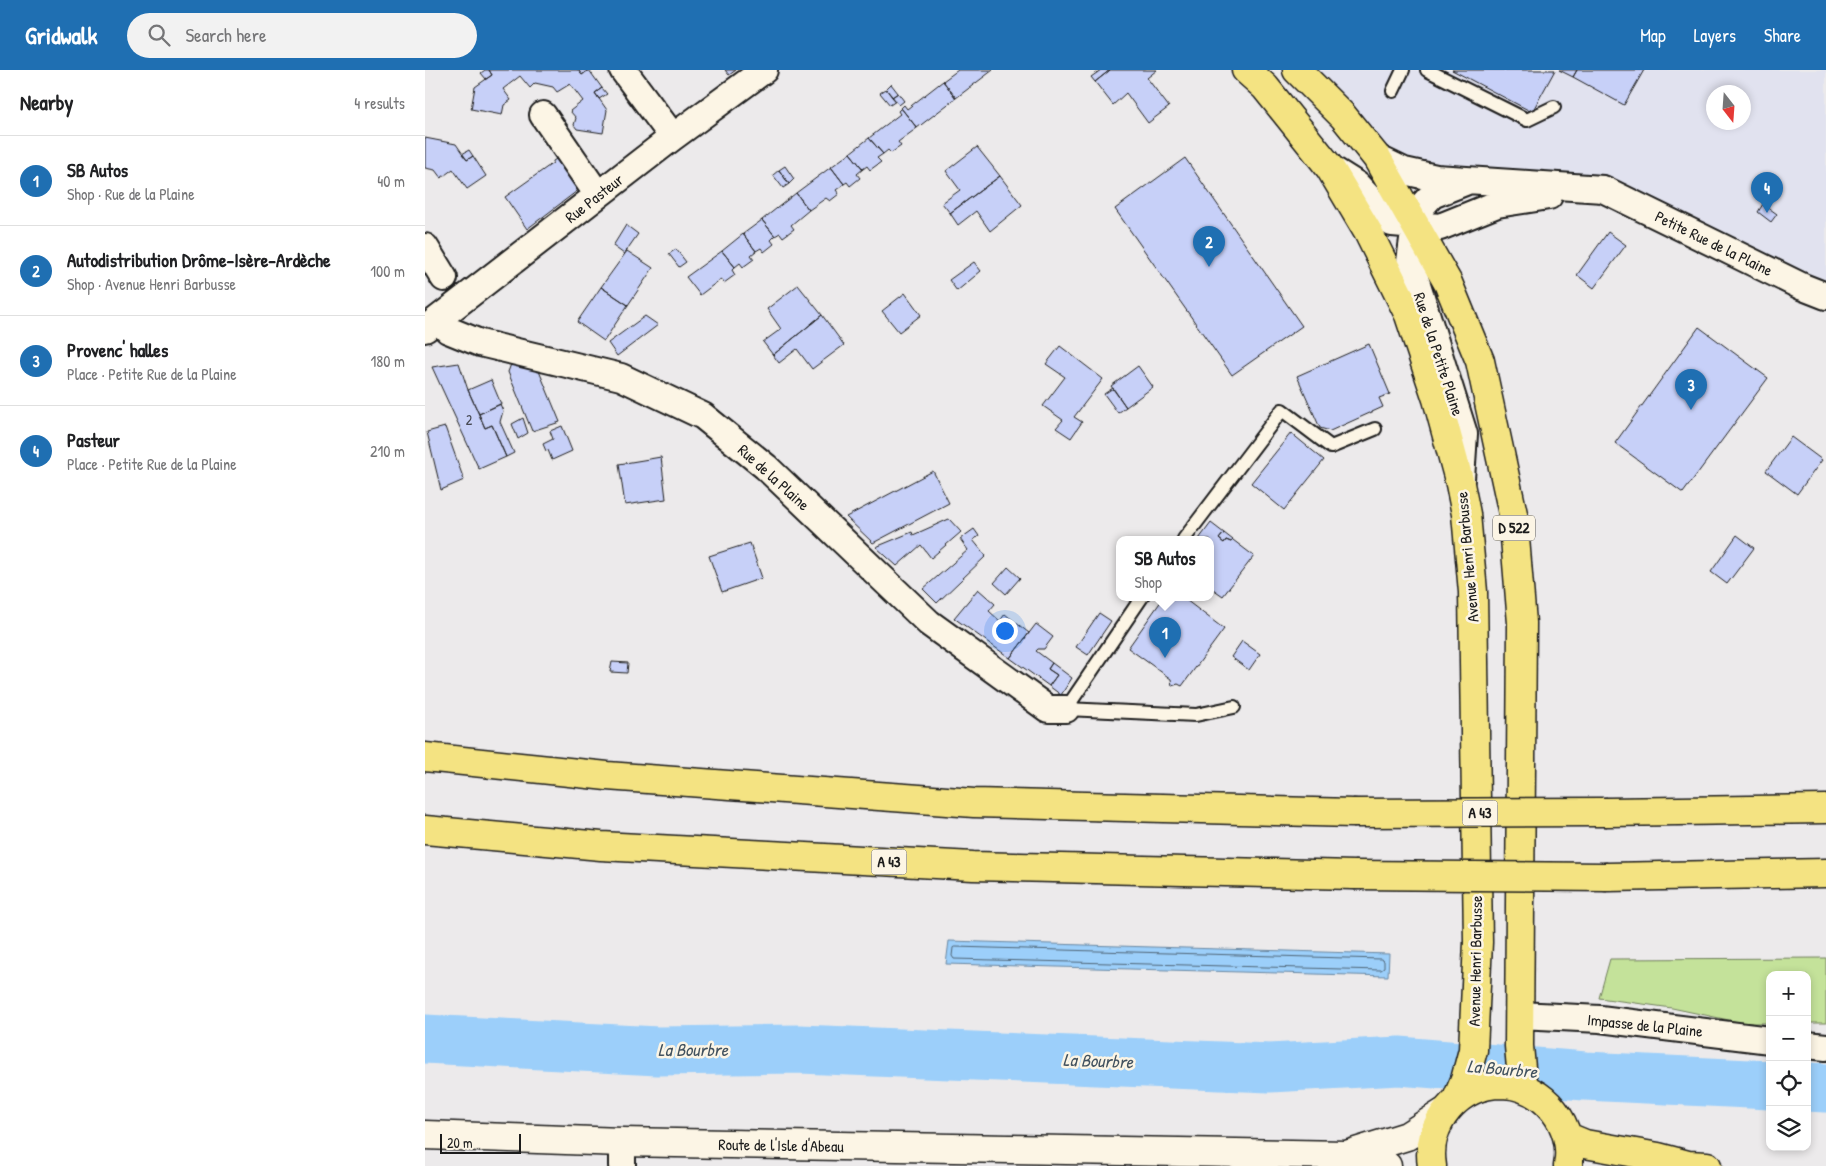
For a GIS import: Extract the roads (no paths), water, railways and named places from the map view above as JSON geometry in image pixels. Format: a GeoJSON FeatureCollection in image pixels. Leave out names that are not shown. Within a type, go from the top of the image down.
{"type":"FeatureCollection","features":[{"type":"Feature","properties":{"kind":"main road","name":"Avenue Henri Barbusse"},"geometry":{"type":"LineString","coordinates":[[1246,70],[1265,87],[1330,168],[1368,232],[1409,315],[1437,399],[1460,484],[1466,514],[1473,592],[1475,670],[1478,942],[1473,1050],[1455,1098],[1433,1133],[1430,1155],[1432,1166]]}},
{"type":"Feature","properties":{"kind":"main road","name":"D 522"},"geometry":{"type":"LineString","coordinates":[[1297,70],[1343,116],[1377,158],[1449,283],[1480,361],[1513,514],[1522,623],[1519,1046],[1524,1084]]}},
{"type":"Feature","properties":{"kind":"main road","name":"A 43"},"geometry":{"type":"LineString","coordinates":[[425,757],[607,776],[974,803],[1353,813],[1826,810]]}},
{"type":"Feature","properties":{"kind":"main road","name":"A 43"},"geometry":{"type":"LineString","coordinates":[[425,830],[601,846],[973,866],[1353,875],[1607,877],[1826,873]]}},
{"type":"Feature","properties":{"kind":"main road"},"geometry":{"type":"LineString","coordinates":[[1455,1098],[1478,1088],[1502,1084],[1524,1084],[1545,1100],[1559,1117],[1568,1137],[1570,1156],[1568,1166]]}},
{"type":"Feature","properties":{"kind":"main road"},"geometry":{"type":"LineString","coordinates":[[1568,1137],[1585,1144],[1657,1157],[1693,1166]]}},
{"type":"Feature","properties":{"kind":"street"},"geometry":{"type":"LineString","coordinates":[[623,70],[673,137]]}},
{"type":"Feature","properties":{"kind":"street","name":"Rue Pasteur"},"geometry":{"type":"LineString","coordinates":[[431,324],[673,137],[764,70]]}},
{"type":"Feature","properties":{"kind":"street"},"geometry":{"type":"LineString","coordinates":[[543,115],[598,195]]}},
{"type":"Feature","properties":{"kind":"street","name":"Rue de la Petite Plaine"},"geometry":{"type":"LineString","coordinates":[[1377,158],[1405,171],[1436,178],[1603,188]]}},
{"type":"Feature","properties":{"kind":"street","name":"Rue de la Petite Plaine"},"geometry":{"type":"LineString","coordinates":[[1330,168],[1357,185],[1392,223],[1441,227],[1497,204],[1603,188]]}},
{"type":"Feature","properties":{"kind":"street","name":"Rue de la Petite Plaine"},"geometry":{"type":"LineString","coordinates":[[1460,484],[1464,434],[1410,262],[1415,224],[1421,207],[1432,195],[1468,181]]}},
{"type":"Feature","properties":{"kind":"street","name":"Petite Rue de la Plaine"},"geometry":{"type":"LineString","coordinates":[[1603,188],[1803,287],[1826,296]]}},
{"type":"Feature","properties":{"kind":"street","name":"Rue de la Petite Plaine"},"geometry":{"type":"LineString","coordinates":[[1449,283],[1442,258],[1445,239],[1456,225],[1481,210]]}},
{"type":"Feature","properties":{"kind":"street"},"geometry":{"type":"LineString","coordinates":[[425,247],[444,278]]}},
{"type":"Feature","properties":{"kind":"street","name":"Rue de la Plaine"},"geometry":{"type":"LineString","coordinates":[[431,324],[480,343],[621,377],[703,416],[766,467],[929,623],[1048,709],[1065,709]]}},
{"type":"Feature","properties":{"kind":"street","name":"Impasse de la Plaine"},"geometry":{"type":"LineString","coordinates":[[1519,1015],[1601,1019],[1766,1040]]}},
{"type":"Feature","properties":{"kind":"street"},"geometry":{"type":"LineString","coordinates":[[1811,1045],[1826,1047]]}},
{"type":"Feature","properties":{"kind":"street","name":"Route de l'Isle d'Abeau"},"geometry":{"type":"LineString","coordinates":[[425,1135],[622,1154],[1191,1159],[1346,1155],[1407,1136],[1455,1098]]}},
{"type":"Feature","properties":{"kind":"street","name":"Route de l'Isle d'Abeau"},"geometry":{"type":"LineString","coordinates":[[1346,1155],[1387,1166]]}},
{"type":"Feature","properties":{"kind":"lane"},"geometry":{"type":"LineString","coordinates":[[1393,91],[1403,70]]}},
{"type":"Feature","properties":{"kind":"lane"},"geometry":{"type":"LineString","coordinates":[[1427,70],[1527,120],[1554,107]]}},
{"type":"Feature","properties":{"kind":"lane"},"geometry":{"type":"LineString","coordinates":[[1186,536],[1282,410],[1331,447],[1375,430]]}},
{"type":"Feature","properties":{"kind":"lane"},"geometry":{"type":"LineString","coordinates":[[1065,709],[1139,601]]}},
{"type":"Feature","properties":{"kind":"lane"},"geometry":{"type":"LineString","coordinates":[[1065,709],[1196,715],[1234,707]]}},
{"type":"Feature","properties":{"kind":"water"},"geometry":{"type":"Polygon","coordinates":[[[949,941],[1389,954],[1388,976],[946,964],[949,941]]]}},
{"type":"Feature","properties":{"kind":"waterway","name":"La Bourbre"},"geometry":{"type":"LineString","coordinates":[[425,1039],[658,1051],[800,1049],[1270,1068],[1399,1061],[1585,1076],[1766,1085]]}},
{"type":"Feature","properties":{"kind":"waterway","name":"La Bourbre"},"geometry":{"type":"LineString","coordinates":[[1811,1087],[1826,1088]]}},
{"type":"Feature","properties":{"kind":"place","name":"Pasteur"},"geometry":{"type":"Point","coordinates":[1767,213]}},
{"type":"Feature","properties":{"kind":"place","name":"Autodistribution Drôme-Isère-Ardèche"},"geometry":{"type":"Point","coordinates":[1209,267]}},
{"type":"Feature","properties":{"kind":"place","name":"Provenc' halles"},"geometry":{"type":"Point","coordinates":[1691,410]}},
{"type":"Feature","properties":{"kind":"place","name":"SB Autos"},"geometry":{"type":"Point","coordinates":[1165,658]}}]}
